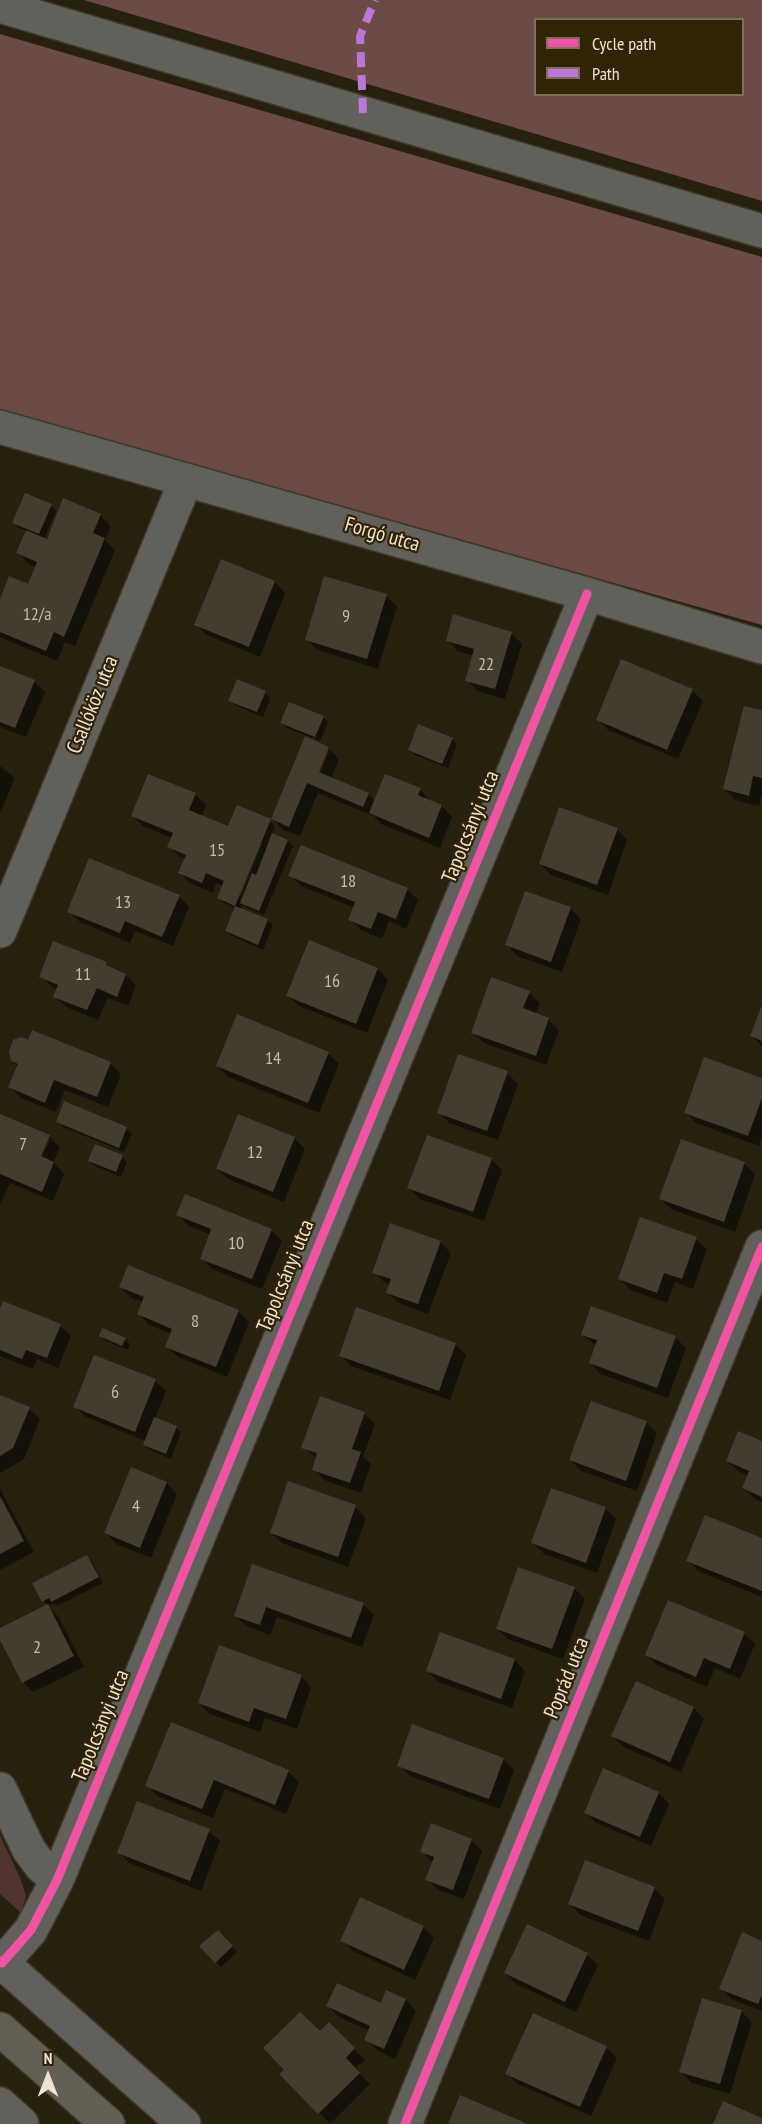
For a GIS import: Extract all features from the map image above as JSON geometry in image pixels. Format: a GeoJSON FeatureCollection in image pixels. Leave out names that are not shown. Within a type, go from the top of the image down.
{"type":"FeatureCollection","features":[{"type":"Feature","properties":{"kind":"main road"},"geometry":{"type":"LineString","coordinates":[[0,2029],[108,2124]]}},
{"type":"Feature","properties":{"kind":"street"},"geometry":{"type":"LineString","coordinates":[[0,6],[762,231]]}},
{"type":"Feature","properties":{"kind":"street","name":"Forgó utca"},"geometry":{"type":"LineString","coordinates":[[0,427],[587,594],[762,647]]}},
{"type":"Feature","properties":{"kind":"street","name":"Csallóköz utca"},"geometry":{"type":"LineString","coordinates":[[0,931],[186,480]]}},
{"type":"Feature","properties":{"kind":"street","name":"Tapolcsányi utca"},"geometry":{"type":"LineString","coordinates":[[1,1962],[32,1930],[57,1880],[587,594]]}},
{"type":"Feature","properties":{"kind":"street","name":"Poprád utca"},"geometry":{"type":"LineString","coordinates":[[405,2124],[762,1246]]}},
{"type":"Feature","properties":{"kind":"street"},"geometry":{"type":"LineString","coordinates":[[0,1789],[29,1850],[41,1866],[57,1880]]}},
{"type":"Feature","properties":{"kind":"street"},"geometry":{"type":"LineString","coordinates":[[1,1962],[184,2124]]}},
{"type":"Feature","properties":{"kind":"street"},"geometry":{"type":"LineString","coordinates":[[0,2104],[22,2124]]}},
{"type":"Feature","properties":{"kind":"shaded area"},"geometry":{"type":"Polygon","coordinates":[[[84,0],[762,0],[762,201],[84,0]]]}},
{"type":"Feature","properties":{"kind":"shaded area"},"geometry":{"type":"Polygon","coordinates":[[[0,34],[762,257],[762,625],[0,409],[0,34]]]}},
{"type":"Feature","properties":{"kind":"shaded area"},"geometry":{"type":"Polygon","coordinates":[[[0,1835],[26,1896],[21,1913],[0,1894],[0,1835]]]}},
{"type":"Feature","properties":{"kind":"building"},"geometry":{"type":"Polygon","coordinates":[[[25,493],[52,504],[39,534],[12,523],[25,493]]]}},
{"type":"Feature","properties":{"kind":"building"},"geometry":{"type":"Polygon","coordinates":[[[63,498],[101,514],[93,533],[105,538],[64,637],[54,632],[46,651],[0,632],[0,599],[9,576],[28,584],[37,562],[16,553],[26,530],[47,539],[63,498]]]}},
{"type":"Feature","properties":{"kind":"building"},"geometry":{"type":"Polygon","coordinates":[[[221,559],[275,581],[249,647],[194,625],[221,559]]]}},
{"type":"Feature","properties":{"kind":"building"},"geometry":{"type":"Polygon","coordinates":[[[324,576],[387,594],[367,659],[305,640],[324,576]]]}},
{"type":"Feature","properties":{"kind":"building"},"geometry":{"type":"Polygon","coordinates":[[[453,614],[512,632],[495,689],[465,681],[474,649],[446,641],[453,614]]]}},
{"type":"Feature","properties":{"kind":"building"},"geometry":{"type":"Polygon","coordinates":[[[621,659],[693,689],[667,750],[596,720],[621,659]]]}},
{"type":"Feature","properties":{"kind":"building"},"geometry":{"type":"Polygon","coordinates":[[[0,666],[35,680],[15,728],[0,722],[0,666]]]}},
{"type":"Feature","properties":{"kind":"building"},"geometry":{"type":"Polygon","coordinates":[[[237,679],[266,691],[257,712],[228,701],[237,679]]]}},
{"type":"Feature","properties":{"kind":"building"},"geometry":{"type":"Polygon","coordinates":[[[289,702],[324,716],[315,737],[280,723],[289,702]]]}},
{"type":"Feature","properties":{"kind":"building"},"geometry":{"type":"Polygon","coordinates":[[[744,706],[762,710],[762,778],[753,776],[749,796],[723,789],[744,706]]]}},
{"type":"Feature","properties":{"kind":"building"},"geometry":{"type":"Polygon","coordinates":[[[418,724],[453,738],[442,764],[408,750],[418,724]]]}},
{"type":"Feature","properties":{"kind":"building"},"geometry":{"type":"Polygon","coordinates":[[[305,736],[329,747],[319,772],[369,793],[363,807],[307,783],[289,827],[271,819],[305,736]]]}},
{"type":"Feature","properties":{"kind":"building"},"geometry":{"type":"Polygon","coordinates":[[[148,774],[196,793],[189,810],[228,826],[237,805],[271,819],[235,906],[217,898],[224,881],[206,873],[202,883],[178,873],[186,855],[167,847],[173,833],[131,816],[148,774]]]}},
{"type":"Feature","properties":{"kind":"building"},"geometry":{"type":"Polygon","coordinates":[[[385,774],[421,788],[418,795],[442,805],[429,838],[369,813],[385,774]]]}},
{"type":"Feature","properties":{"kind":"building"},"geometry":{"type":"Polygon","coordinates":[[[559,807],[618,828],[597,885],[539,864],[559,807]]]}},
{"type":"Feature","properties":{"kind":"building"},"geometry":{"type":"Polygon","coordinates":[[[272,833],[288,840],[259,911],[240,903],[252,873],[256,875],[272,833]]]}},
{"type":"Feature","properties":{"kind":"building"},"geometry":{"type":"Polygon","coordinates":[[[301,845],[408,888],[396,919],[378,912],[371,929],[348,920],[355,902],[288,876],[301,845]]]}},
{"type":"Feature","properties":{"kind":"building"},"geometry":{"type":"Polygon","coordinates":[[[89,858],[180,895],[162,937],[125,921],[120,933],[67,912],[89,858]]]}},
{"type":"Feature","properties":{"kind":"building"},"geometry":{"type":"Polygon","coordinates":[[[525,891],[571,907],[551,962],[505,945],[525,891]]]}},
{"type":"Feature","properties":{"kind":"building"},"geometry":{"type":"Polygon","coordinates":[[[235,906],[268,919],[258,945],[225,931],[235,906]]]}},
{"type":"Feature","properties":{"kind":"building"},"geometry":{"type":"Polygon","coordinates":[[[309,940],[378,968],[356,1024],[286,996],[309,940]]]}},
{"type":"Feature","properties":{"kind":"building"},"geometry":{"type":"Polygon","coordinates":[[[53,941],[107,962],[106,965],[126,974],[117,997],[97,988],[87,1010],[53,997],[58,985],[39,977],[53,941]]]}},
{"type":"Feature","properties":{"kind":"building"},"geometry":{"type":"Polygon","coordinates":[[[491,977],[530,991],[523,1008],[549,1018],[536,1056],[471,1033],[491,977]]]}},
{"type":"Feature","properties":{"kind":"building"},"geometry":{"type":"Polygon","coordinates":[[[762,1005],[762,1041],[750,1036],[762,1005]]]}},
{"type":"Feature","properties":{"kind":"building"},"geometry":{"type":"Polygon","coordinates":[[[237,1014],[329,1052],[308,1103],[216,1066],[237,1014]]]}},
{"type":"Feature","properties":{"kind":"building"},"geometry":{"type":"Polygon","coordinates":[[[32,1030],[111,1062],[97,1097],[54,1080],[45,1103],[8,1087],[18,1064],[11,1061],[9,1051],[13,1040],[21,1037],[28,1040],[32,1030]]]}},
{"type":"Feature","properties":{"kind":"building"},"geometry":{"type":"Polygon","coordinates":[[[458,1054],[508,1071],[487,1131],[437,1113],[458,1054]]]}},
{"type":"Feature","properties":{"kind":"building"},"geometry":{"type":"Polygon","coordinates":[[[704,1057],[762,1078],[762,1098],[748,1136],[684,1113],[704,1057]]]}},
{"type":"Feature","properties":{"kind":"building"},"geometry":{"type":"Polygon","coordinates":[[[64,1101],[127,1127],[119,1148],[56,1122],[64,1101]]]}},
{"type":"Feature","properties":{"kind":"building"},"geometry":{"type":"Polygon","coordinates":[[[0,1114],[50,1135],[41,1156],[54,1162],[42,1192],[0,1174],[0,1114]]]}},
{"type":"Feature","properties":{"kind":"building"},"geometry":{"type":"Polygon","coordinates":[[[238,1114],[295,1137],[273,1192],[216,1169],[238,1114]]]}},
{"type":"Feature","properties":{"kind":"building"},"geometry":{"type":"Polygon","coordinates":[[[427,1135],[492,1158],[473,1212],[407,1188],[427,1135]]]}},
{"type":"Feature","properties":{"kind":"building"},"geometry":{"type":"Polygon","coordinates":[[[681,1139],[745,1162],[724,1222],[659,1199],[681,1139]]]}},
{"type":"Feature","properties":{"kind":"building"},"geometry":{"type":"Polygon","coordinates":[[[95,1144],[123,1155],[116,1172],[88,1161],[95,1144]]]}},
{"type":"Feature","properties":{"kind":"building"},"geometry":{"type":"Polygon","coordinates":[[[185,1194],[272,1229],[252,1279],[200,1259],[211,1229],[176,1215],[185,1194]]]}},
{"type":"Feature","properties":{"kind":"building"},"geometry":{"type":"Polygon","coordinates":[[[640,1217],[697,1237],[682,1279],[664,1273],[657,1293],[618,1279],[640,1217]]]}},
{"type":"Feature","properties":{"kind":"building"},"geometry":{"type":"Polygon","coordinates":[[[390,1223],[441,1241],[418,1304],[386,1293],[391,1279],[372,1273],[390,1223]]]}},
{"type":"Feature","properties":{"kind":"building"},"geometry":{"type":"Polygon","coordinates":[[[128,1265],[239,1310],[216,1367],[165,1347],[172,1329],[137,1314],[144,1297],[119,1287],[128,1265]]]}},
{"type":"Feature","properties":{"kind":"building"},"geometry":{"type":"Polygon","coordinates":[[[3,1301],[61,1324],[47,1358],[26,1350],[22,1359],[0,1350],[0,1308],[3,1301]]]}},
{"type":"Feature","properties":{"kind":"building"},"geometry":{"type":"Polygon","coordinates":[[[591,1306],[676,1336],[657,1388],[589,1363],[597,1340],[581,1335],[591,1306]]]}},
{"type":"Feature","properties":{"kind":"building"},"geometry":{"type":"Polygon","coordinates":[[[356,1307],[456,1343],[439,1391],[339,1356],[356,1307]]]}},
{"type":"Feature","properties":{"kind":"building"},"geometry":{"type":"Polygon","coordinates":[[[102,1328],[126,1338],[122,1346],[99,1336],[102,1328]]]}},
{"type":"Feature","properties":{"kind":"building"},"geometry":{"type":"Polygon","coordinates":[[[94,1355],[156,1379],[135,1432],[73,1407],[94,1355]]]}},
{"type":"Feature","properties":{"kind":"building"},"geometry":{"type":"Polygon","coordinates":[[[0,1395],[30,1407],[13,1448],[0,1456],[0,1395]]]}},
{"type":"Feature","properties":{"kind":"building"},"geometry":{"type":"Polygon","coordinates":[[[320,1396],[365,1412],[352,1449],[361,1452],[350,1483],[312,1470],[317,1453],[301,1448],[320,1396]]]}},
{"type":"Feature","properties":{"kind":"building"},"geometry":{"type":"Polygon","coordinates":[[[591,1401],[647,1421],[626,1481],[569,1460],[591,1401]]]}},
{"type":"Feature","properties":{"kind":"building"},"geometry":{"type":"Polygon","coordinates":[[[154,1417],[177,1426],[166,1454],[143,1445],[154,1417]]]}},
{"type":"Feature","properties":{"kind":"building"},"geometry":{"type":"Polygon","coordinates":[[[738,1431],[762,1441],[762,1497],[742,1488],[749,1471],[726,1461],[738,1431]]]}},
{"type":"Feature","properties":{"kind":"building"},"geometry":{"type":"Polygon","coordinates":[[[131,1467],[167,1482],[140,1548],[104,1533],[131,1467]]]}},
{"type":"Feature","properties":{"kind":"building"},"geometry":{"type":"Polygon","coordinates":[[[288,1481],[356,1505],[338,1557],[270,1533],[288,1481]]]}},
{"type":"Feature","properties":{"kind":"building"},"geometry":{"type":"Polygon","coordinates":[[[551,1488],[606,1507],[586,1563],[531,1543],[551,1488]]]}},
{"type":"Feature","properties":{"kind":"building"},"geometry":{"type":"Polygon","coordinates":[[[0,1496],[24,1541],[0,1554],[0,1496]]]}},
{"type":"Feature","properties":{"kind":"building"},"geometry":{"type":"Polygon","coordinates":[[[705,1515],[762,1538],[762,1591],[686,1561],[705,1515]]]}},
{"type":"Feature","properties":{"kind":"building"},"geometry":{"type":"Polygon","coordinates":[[[87,1555],[99,1577],[51,1602],[49,1598],[42,1602],[32,1583],[87,1555]]]}},
{"type":"Feature","properties":{"kind":"building"},"geometry":{"type":"Polygon","coordinates":[[[252,1564],[364,1603],[351,1638],[266,1607],[260,1625],[234,1616],[252,1564]]]}},
{"type":"Feature","properties":{"kind":"building"},"geometry":{"type":"Polygon","coordinates":[[[518,1567],[575,1587],[552,1649],[496,1629],[518,1567]]]}},
{"type":"Feature","properties":{"kind":"building"},"geometry":{"type":"Polygon","coordinates":[[[668,1600],[745,1632],[730,1669],[704,1658],[696,1677],[645,1655],[668,1600]]]}},
{"type":"Feature","properties":{"kind":"building"},"geometry":{"type":"Polygon","coordinates":[[[48,1604],[74,1656],[22,1683],[0,1640],[0,1628],[48,1604]]]}},
{"type":"Feature","properties":{"kind":"building"},"geometry":{"type":"Polygon","coordinates":[[[440,1632],[515,1659],[501,1699],[426,1671],[440,1632]]]}},
{"type":"Feature","properties":{"kind":"building"},"geometry":{"type":"Polygon","coordinates":[[[219,1645],[302,1675],[286,1719],[254,1708],[249,1722],[198,1703],[219,1645]]]}},
{"type":"Feature","properties":{"kind":"building"},"geometry":{"type":"Polygon","coordinates":[[[636,1681],[694,1707],[670,1762],[611,1736],[636,1681]]]}},
{"type":"Feature","properties":{"kind":"building"},"geometry":{"type":"Polygon","coordinates":[[[171,1722],[289,1770],[275,1805],[214,1780],[202,1809],[145,1786],[171,1722]]]}},
{"type":"Feature","properties":{"kind":"building"},"geometry":{"type":"Polygon","coordinates":[[[412,1724],[504,1758],[489,1799],[397,1766],[412,1724]]]}},
{"type":"Feature","properties":{"kind":"building"},"geometry":{"type":"Polygon","coordinates":[[[603,1768],[659,1792],[640,1837],[584,1813],[603,1768]]]}},
{"type":"Feature","properties":{"kind":"building"},"geometry":{"type":"Polygon","coordinates":[[[137,1801],[210,1829],[190,1881],[117,1853],[137,1801]]]}},
{"type":"Feature","properties":{"kind":"building"},"geometry":{"type":"Polygon","coordinates":[[[431,1823],[472,1839],[453,1890],[425,1880],[434,1857],[420,1852],[431,1823]]]}},
{"type":"Feature","properties":{"kind":"building"},"geometry":{"type":"Polygon","coordinates":[[[585,1860],[655,1887],[638,1931],[568,1904],[585,1860]]]}},
{"type":"Feature","properties":{"kind":"building"},"geometry":{"type":"Polygon","coordinates":[[[360,1897],[424,1926],[404,1970],[340,1941],[360,1897]]]}},
{"type":"Feature","properties":{"kind":"building"},"geometry":{"type":"Polygon","coordinates":[[[527,1924],[588,1953],[565,2002],[504,1973],[527,1924]]]}},
{"type":"Feature","properties":{"kind":"building"},"geometry":{"type":"Polygon","coordinates":[[[218,1930],[233,1946],[215,1963],[199,1946],[218,1930]]]}},
{"type":"Feature","properties":{"kind":"building"},"geometry":{"type":"Polygon","coordinates":[[[742,1932],[762,1941],[762,1995],[758,2004],[719,1989],[742,1932]]]}},
{"type":"Feature","properties":{"kind":"building"},"geometry":{"type":"Polygon","coordinates":[[[337,1983],[381,2003],[386,1990],[406,1999],[384,2049],[364,2040],[370,2026],[326,2006],[337,1983]]]}},
{"type":"Feature","properties":{"kind":"building"},"geometry":{"type":"Polygon","coordinates":[[[702,1998],[742,2010],[720,2084],[679,2072],[702,1998]]]}},
{"type":"Feature","properties":{"kind":"building"},"geometry":{"type":"Polygon","coordinates":[[[300,2012],[320,2031],[329,2022],[355,2048],[346,2058],[360,2073],[318,2114],[279,2074],[284,2070],[263,2048],[300,2012]]]}},
{"type":"Feature","properties":{"kind":"building"},"geometry":{"type":"Polygon","coordinates":[[[533,2013],[607,2046],[580,2107],[505,2074],[533,2013]]]}},
{"type":"Feature","properties":{"kind":"building"},"geometry":{"type":"Polygon","coordinates":[[[460,2095],[528,2124],[448,2124],[460,2095]]]}},
{"type":"Feature","properties":{"kind":"building"},"geometry":{"type":"Polygon","coordinates":[[[723,2101],[762,2118],[762,2124],[713,2124],[723,2101]]]}},
{"type":"Feature","properties":{"kind":"marked path"},"geometry":{"type":"LineString","coordinates":[[363,113],[360,36],[375,0]]}},
{"type":"Feature","properties":{"kind":"cycle path"},"geometry":{"type":"LineString","coordinates":[[0,1961],[2,1963],[31,1930],[57,1880],[587,594]]}},
{"type":"Feature","properties":{"kind":"cycle path"},"geometry":{"type":"LineString","coordinates":[[405,2124],[762,1247]]}}]}
